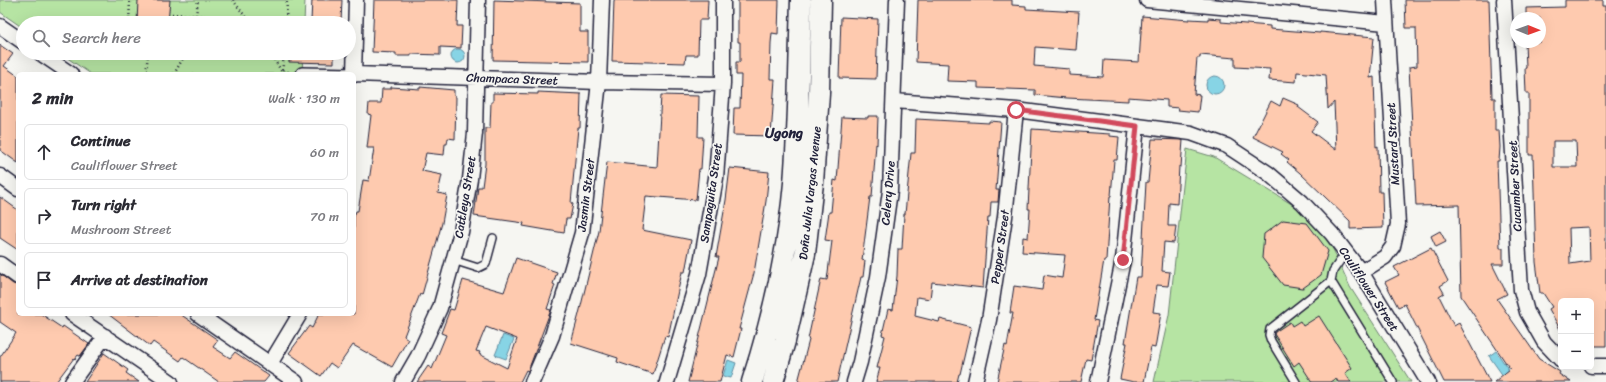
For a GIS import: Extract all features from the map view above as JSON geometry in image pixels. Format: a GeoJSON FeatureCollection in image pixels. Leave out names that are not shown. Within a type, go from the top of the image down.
{"type":"FeatureCollection","features":[{"type":"Feature","properties":{"kind":"main road","name":"Doña Julia Vargas Avenue"},"geometry":{"type":"LineString","coordinates":[[752,382],[767,336],[785,252],[789,221],[794,182],[801,0]]}},
{"type":"Feature","properties":{"kind":"main road","name":"Doña Julia Vargas Avenue"},"geometry":{"type":"LineString","coordinates":[[773,382],[786,341],[805,254],[813,183],[819,92],[821,0]]}},
{"type":"Feature","properties":{"kind":"street"},"geometry":{"type":"LineString","coordinates":[[356,0],[356,16]]}},
{"type":"Feature","properties":{"kind":"street","name":"Cattleya Street"},"geometry":{"type":"LineString","coordinates":[[403,382],[418,356],[440,308],[461,232],[470,179],[475,132],[478,0]]}},
{"type":"Feature","properties":{"kind":"street","name":"Jasmin Street"},"geometry":{"type":"LineString","coordinates":[[532,382],[552,336],[582,233],[599,82],[602,0]]}},
{"type":"Feature","properties":{"kind":"street","name":"Sampaguita Street"},"geometry":{"type":"LineString","coordinates":[[667,382],[699,274],[716,178],[723,84],[723,0]]}},
{"type":"Feature","properties":{"kind":"street","name":"Celery Drive"},"geometry":{"type":"LineString","coordinates":[[854,382],[860,362],[878,277],[889,199],[897,0]]}},
{"type":"Feature","properties":{"kind":"street"},"geometry":{"type":"LineString","coordinates":[[1147,0],[1386,23]]}},
{"type":"Feature","properties":{"kind":"street","name":"Mustard Street"},"geometry":{"type":"LineString","coordinates":[[1361,272],[1384,257],[1393,246],[1398,224],[1385,0]]}},
{"type":"Feature","properties":{"kind":"street","name":"Cucumber Street"},"geometry":{"type":"LineString","coordinates":[[1504,0],[1521,290],[1528,312],[1544,342],[1558,357]]}},
{"type":"Feature","properties":{"kind":"street"},"geometry":{"type":"LineString","coordinates":[[0,26],[16,37]]}},
{"type":"Feature","properties":{"kind":"street"},"geometry":{"type":"LineString","coordinates":[[50,60],[68,72]]}},
{"type":"Feature","properties":{"kind":"street"},"geometry":{"type":"LineString","coordinates":[[354,60],[354,72]]}},
{"type":"Feature","properties":{"kind":"street","name":"Champaca Street"},"geometry":{"type":"LineString","coordinates":[[356,75],[723,84]]}},
{"type":"Feature","properties":{"kind":"street","name":"Cauliflower Street"},"geometry":{"type":"LineString","coordinates":[[894,102],[1016,110],[1191,133],[1227,146],[1268,173],[1302,202],[1332,234],[1361,272],[1428,382]]}},
{"type":"Feature","properties":{"kind":"street","name":"Pepper Street"},"geometry":{"type":"LineString","coordinates":[[976,382],[989,320],[1005,216],[1016,110]]}},
{"type":"Feature","properties":{"kind":"street"},"geometry":{"type":"LineString","coordinates":[[1098,382],[1123,260],[1137,126]]}},
{"type":"Feature","properties":{"kind":"street"},"geometry":{"type":"LineString","coordinates":[[0,176],[16,188]]}},
{"type":"Feature","properties":{"kind":"street"},"geometry":{"type":"LineString","coordinates":[[0,264],[16,276]]}},
{"type":"Feature","properties":{"kind":"street"},"geometry":{"type":"LineString","coordinates":[[75,316],[171,382]]}},
{"type":"Feature","properties":{"kind":"street"},"geometry":{"type":"LineString","coordinates":[[201,316],[296,382]]}},
{"type":"Feature","properties":{"kind":"street"},"geometry":{"type":"LineString","coordinates":[[270,364],[299,316]]}},
{"type":"Feature","properties":{"kind":"street"},"geometry":{"type":"LineString","coordinates":[[72,382],[105,336]]}},
{"type":"Feature","properties":{"kind":"street"},"geometry":{"type":"LineString","coordinates":[[1594,366],[1606,366]]}},
{"type":"Feature","properties":{"kind":"lane"},"geometry":{"type":"LineString","coordinates":[[453,260],[478,268],[486,264],[493,238]]}},
{"type":"Feature","properties":{"kind":"lane"},"geometry":{"type":"LineString","coordinates":[[1296,382],[1271,341],[1269,335],[1270,329],[1331,282],[1333,271],[1346,252]]}},
{"type":"Feature","properties":{"kind":"lane"},"geometry":{"type":"LineString","coordinates":[[1331,282],[1393,382]]}},
{"type":"Feature","properties":{"kind":"path"},"geometry":{"type":"LineString","coordinates":[[129,16],[130,0]]}},
{"type":"Feature","properties":{"kind":"path"},"geometry":{"type":"LineString","coordinates":[[197,15],[198,0]]}},
{"type":"Feature","properties":{"kind":"path"},"geometry":{"type":"LineString","coordinates":[[233,0],[246,16]]}},
{"type":"Feature","properties":{"kind":"path"},"geometry":{"type":"LineString","coordinates":[[286,16],[287,0]]}},
{"type":"Feature","properties":{"kind":"path"},"geometry":{"type":"LineString","coordinates":[[172,14],[210,16]]}},
{"type":"Feature","properties":{"kind":"path"},"geometry":{"type":"LineString","coordinates":[[146,72],[147,60]]}},
{"type":"Feature","properties":{"kind":"path"},"geometry":{"type":"LineString","coordinates":[[175,72],[182,60]]}},
{"type":"Feature","properties":{"kind":"path"},"geometry":{"type":"LineString","coordinates":[[274,60],[281,72]]}},
{"type":"Feature","properties":{"kind":"path"},"geometry":{"type":"LineString","coordinates":[[282,72],[283,60]]}},
{"type":"Feature","properties":{"kind":"green space"},"geometry":{"type":"Polygon","coordinates":[[[0,0],[305,0],[304,16],[16,16],[16,23],[0,12],[0,0]]]}},
{"type":"Feature","properties":{"kind":"green space"},"geometry":{"type":"Polygon","coordinates":[[[70,60],[303,60],[302,72],[88,72],[70,60]]]}},
{"type":"Feature","properties":{"kind":"green space"},"geometry":{"type":"Polygon","coordinates":[[[1187,149],[1214,157],[1313,217],[1334,251],[1350,287],[1411,382],[1154,382],[1169,315],[1187,149]]]}},
{"type":"Feature","properties":{"kind":"water"},"geometry":{"type":"Polygon","coordinates":[[[455,49],[461,49],[465,53],[465,59],[461,63],[455,63],[451,59],[451,53],[455,49]]]}},
{"type":"Feature","properties":{"kind":"water"},"geometry":{"type":"Polygon","coordinates":[[[1215,76],[1221,79],[1224,85],[1221,91],[1215,94],[1209,91],[1206,85],[1209,79],[1215,76]]]}},
{"type":"Feature","properties":{"kind":"water"},"geometry":{"type":"Polygon","coordinates":[[[503,335],[514,339],[506,359],[495,355],[503,335]]]}},
{"type":"Feature","properties":{"kind":"water"},"geometry":{"type":"Polygon","coordinates":[[[1496,351],[1512,375],[1506,380],[1489,356],[1496,351]]]}},
{"type":"Feature","properties":{"kind":"water"},"geometry":{"type":"Polygon","coordinates":[[[728,360],[736,363],[731,378],[723,376],[728,360]]]}},
{"type":"Feature","properties":{"kind":"building"},"geometry":{"type":"Polygon","coordinates":[[[138,0],[170,0],[169,16],[137,16],[138,0]]]}},
{"type":"Feature","properties":{"kind":"building"},"geometry":{"type":"Polygon","coordinates":[[[312,0],[342,0],[341,16],[311,16],[312,0]]]}},
{"type":"Feature","properties":{"kind":"building"},"geometry":{"type":"Polygon","coordinates":[[[374,0],[458,0],[457,26],[462,26],[461,48],[440,47],[440,55],[411,54],[411,56],[396,56],[396,53],[372,52],[374,0]]]}},
{"type":"Feature","properties":{"kind":"building"},"geometry":{"type":"Polygon","coordinates":[[[494,0],[580,3],[580,32],[588,32],[588,62],[493,60],[494,0]]]}},
{"type":"Feature","properties":{"kind":"building"},"geometry":{"type":"Polygon","coordinates":[[[614,0],[708,0],[707,20],[699,20],[698,55],[686,55],[685,63],[612,61],[614,0]]]}},
{"type":"Feature","properties":{"kind":"building"},"geometry":{"type":"Polygon","coordinates":[[[738,0],[779,0],[778,34],[772,33],[771,43],[770,79],[775,79],[771,136],[733,135],[734,108],[740,108],[741,75],[736,75],[736,62],[740,62],[740,42],[738,42],[738,0]]]}},
{"type":"Feature","properties":{"kind":"building"},"geometry":{"type":"Polygon","coordinates":[[[918,0],[1012,0],[1012,5],[1026,6],[1026,9],[1079,12],[1076,50],[1035,47],[1034,66],[1069,69],[1069,75],[1103,77],[1104,60],[1139,62],[1142,16],[1189,20],[1208,20],[1208,18],[1221,19],[1221,22],[1270,26],[1270,29],[1374,37],[1370,78],[1374,77],[1376,147],[1378,146],[1379,192],[1382,192],[1383,228],[1350,229],[1350,221],[1287,162],[1289,160],[1281,154],[1283,152],[1253,137],[1271,101],[1280,106],[1283,98],[1299,105],[1298,107],[1318,122],[1311,131],[1336,150],[1334,102],[1328,109],[1326,75],[1297,72],[1296,82],[1269,80],[1270,69],[1235,67],[1235,58],[1200,55],[1200,58],[1197,58],[1194,94],[1200,95],[1198,112],[1178,110],[1179,108],[1167,107],[1167,100],[1128,97],[1128,101],[1067,98],[1035,95],[1035,90],[978,88],[978,82],[947,81],[948,64],[916,62],[918,0]]]}},
{"type":"Feature","properties":{"kind":"building"},"geometry":{"type":"Polygon","coordinates":[[[1405,0],[1489,0],[1492,98],[1495,98],[1495,130],[1499,130],[1500,147],[1499,161],[1497,161],[1500,248],[1503,248],[1503,264],[1492,264],[1507,294],[1497,299],[1539,359],[1560,372],[1559,374],[1571,382],[1494,382],[1510,369],[1461,296],[1459,205],[1416,206],[1409,67],[1417,66],[1416,28],[1406,28],[1405,0]]]}},
{"type":"Feature","properties":{"kind":"building"},"geometry":{"type":"Polygon","coordinates":[[[1565,0],[1603,0],[1603,6],[1606,6],[1606,346],[1594,346],[1594,298],[1558,298],[1558,326],[1549,309],[1552,307],[1543,293],[1540,293],[1536,262],[1533,155],[1529,155],[1529,93],[1526,93],[1525,48],[1546,48],[1546,12],[1526,12],[1526,8],[1565,7],[1565,0]],[[1553,141],[1553,167],[1577,167],[1576,141],[1553,141]],[[1589,227],[1569,228],[1570,264],[1590,261],[1589,227]]]}},
{"type":"Feature","properties":{"kind":"building"},"geometry":{"type":"Polygon","coordinates":[[[841,17],[878,19],[876,79],[839,78],[841,17]]]}},
{"type":"Feature","properties":{"kind":"building"},"geometry":{"type":"Polygon","coordinates":[[[0,45],[13,54],[4,66],[16,75],[16,162],[0,150],[0,45]]]}},
{"type":"Feature","properties":{"kind":"building"},"geometry":{"type":"Polygon","coordinates":[[[289,60],[334,60],[334,63],[289,62],[289,60]]]}},
{"type":"Feature","properties":{"kind":"building"},"geometry":{"type":"Polygon","coordinates":[[[391,87],[420,89],[420,87],[454,90],[454,96],[456,97],[455,139],[448,138],[447,144],[445,144],[444,155],[426,153],[422,171],[442,175],[438,193],[447,195],[442,223],[422,295],[420,294],[404,336],[408,339],[392,367],[353,345],[337,368],[330,363],[321,376],[289,353],[309,326],[312,328],[318,316],[356,316],[356,211],[358,211],[363,180],[369,181],[374,148],[367,148],[371,115],[368,114],[369,103],[381,103],[382,89],[391,89],[391,87]]]}},
{"type":"Feature","properties":{"kind":"building"},"geometry":{"type":"Polygon","coordinates":[[[538,92],[581,94],[580,128],[578,128],[571,203],[573,204],[570,219],[566,219],[564,233],[523,226],[524,223],[474,216],[478,187],[482,187],[485,164],[485,128],[490,128],[491,102],[493,102],[493,93],[538,94],[538,92]]]}},
{"type":"Feature","properties":{"kind":"building"},"geometry":{"type":"Polygon","coordinates":[[[661,95],[699,96],[698,137],[703,137],[701,169],[699,169],[696,200],[646,196],[642,230],[691,240],[685,272],[682,272],[668,337],[665,336],[653,374],[617,362],[618,358],[571,343],[599,231],[607,162],[657,167],[661,95]]]}},
{"type":"Feature","properties":{"kind":"building"},"geometry":{"type":"Polygon","coordinates":[[[868,116],[878,116],[872,197],[870,197],[862,260],[865,261],[863,277],[861,277],[837,382],[798,382],[809,340],[821,279],[827,280],[832,241],[825,240],[829,212],[831,212],[834,180],[837,181],[842,117],[868,118],[868,116]]]}},
{"type":"Feature","properties":{"kind":"building"},"geometry":{"type":"Polygon","coordinates":[[[916,119],[989,123],[989,121],[1001,122],[996,190],[999,190],[998,202],[991,202],[990,217],[988,217],[983,288],[932,282],[930,299],[917,297],[915,316],[939,322],[940,319],[971,327],[957,382],[876,382],[880,368],[877,368],[885,336],[882,335],[888,309],[893,310],[897,276],[898,249],[902,249],[904,214],[911,153],[915,153],[916,119]]]}},
{"type":"Feature","properties":{"kind":"building"},"geometry":{"type":"Polygon","coordinates":[[[1032,129],[1110,134],[1110,136],[1119,137],[1117,160],[1114,160],[1110,196],[1106,260],[1104,260],[1094,320],[1098,321],[1091,360],[1086,359],[1081,382],[997,382],[1005,345],[1007,346],[1013,313],[1010,313],[1014,286],[1042,290],[1044,275],[1062,278],[1065,255],[1022,252],[1023,237],[1028,238],[1032,129]]]}},
{"type":"Feature","properties":{"kind":"building"},"geometry":{"type":"Polygon","coordinates":[[[1152,139],[1183,140],[1181,167],[1179,166],[1177,204],[1169,203],[1168,226],[1176,226],[1174,243],[1164,242],[1162,271],[1170,272],[1168,286],[1157,285],[1153,312],[1161,313],[1155,348],[1151,347],[1144,382],[1134,382],[1120,379],[1127,343],[1125,343],[1136,277],[1141,277],[1146,182],[1148,182],[1152,139]]]}},
{"type":"Feature","properties":{"kind":"building"},"geometry":{"type":"Polygon","coordinates":[[[730,168],[769,172],[766,201],[754,273],[739,329],[741,329],[734,357],[727,355],[720,382],[688,382],[719,257],[716,257],[730,168]]]}},
{"type":"Feature","properties":{"kind":"building"},"geometry":{"type":"Polygon","coordinates":[[[0,197],[16,209],[16,249],[0,238],[0,197]]]}},
{"type":"Feature","properties":{"kind":"building"},"geometry":{"type":"Polygon","coordinates":[[[1283,220],[1307,223],[1328,251],[1321,275],[1303,288],[1283,285],[1262,258],[1264,234],[1283,220]]]}},
{"type":"Feature","properties":{"kind":"building"},"geometry":{"type":"Polygon","coordinates":[[[1440,231],[1446,242],[1436,247],[1431,236],[1440,231]]]}},
{"type":"Feature","properties":{"kind":"building"},"geometry":{"type":"Polygon","coordinates":[[[1431,248],[1448,281],[1440,286],[1444,293],[1439,296],[1454,326],[1459,323],[1490,382],[1444,382],[1405,304],[1398,307],[1385,282],[1399,275],[1394,267],[1431,248]]]}},
{"type":"Feature","properties":{"kind":"building"},"geometry":{"type":"Polygon","coordinates":[[[516,258],[557,272],[553,284],[555,285],[547,309],[551,310],[528,371],[526,370],[520,382],[417,382],[428,366],[432,369],[446,335],[441,333],[450,309],[454,310],[463,280],[504,292],[516,258]],[[486,327],[476,351],[507,368],[517,339],[486,327]]]}},
{"type":"Feature","properties":{"kind":"building"},"geometry":{"type":"Polygon","coordinates":[[[0,274],[16,285],[16,316],[44,316],[62,328],[63,326],[89,344],[80,356],[78,355],[75,359],[74,358],[56,382],[0,382],[0,357],[16,333],[0,322],[0,274]]]}},
{"type":"Feature","properties":{"kind":"building"},"geometry":{"type":"Polygon","coordinates":[[[111,316],[183,316],[218,340],[213,347],[230,358],[235,352],[269,376],[264,382],[219,382],[183,357],[180,361],[153,342],[150,346],[111,316]]]}},
{"type":"Feature","properties":{"kind":"building"},"geometry":{"type":"Polygon","coordinates":[[[1319,316],[1352,368],[1345,373],[1351,382],[1338,382],[1336,378],[1330,382],[1312,382],[1299,362],[1294,366],[1274,334],[1290,322],[1292,326],[1300,321],[1303,326],[1319,316]]]}},
{"type":"Feature","properties":{"kind":"building"},"geometry":{"type":"Polygon","coordinates":[[[104,353],[128,370],[126,373],[139,382],[85,382],[104,353]]]}},
{"type":"Feature","properties":{"kind":"district","name":"Ugong"},"geometry":{"type":"Point","coordinates":[784,133]}},
{"type":"Feature","properties":{"kind":"route"},"geometry":{"type":"LineString","coordinates":[[1016,110],[1137,126],[1123,260]]}}]}
